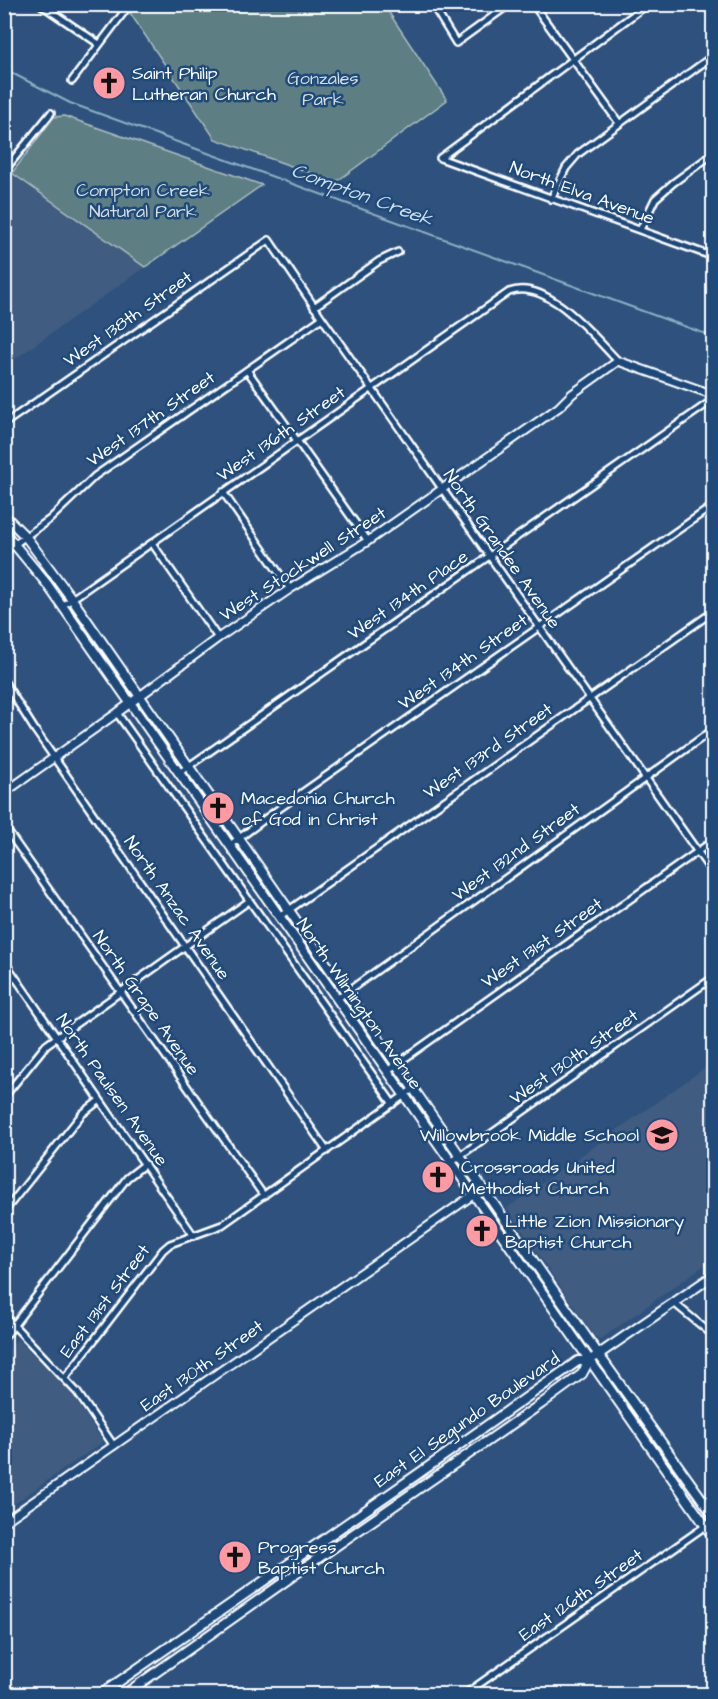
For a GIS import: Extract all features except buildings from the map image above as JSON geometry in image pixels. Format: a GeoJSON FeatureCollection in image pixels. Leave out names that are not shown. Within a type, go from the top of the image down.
{"type":"FeatureCollection","features":[{"type":"Feature","properties":{"kind":"main road"},"geometry":{"type":"LineString","coordinates":[[4,7],[8,4]]}},
{"type":"Feature","properties":{"kind":"main road","name":"North Wilmington Avenue"},"geometry":{"type":"LineString","coordinates":[[4,515],[26,537],[72,599],[714,1518]]}},
{"type":"Feature","properties":{"kind":"main road","name":"North Wilmington Avenue"},"geometry":{"type":"LineString","coordinates":[[4,532],[16,544],[62,606],[714,1538]]}},
{"type":"Feature","properties":{"kind":"main road"},"geometry":{"type":"LineString","coordinates":[[590,1361],[714,1275]]}},
{"type":"Feature","properties":{"kind":"main road","name":"East El Segundo Boulevard"},"geometry":{"type":"LineString","coordinates":[[101,1695],[578,1361],[590,1361]]}},
{"type":"Feature","properties":{"kind":"main road","name":"East El Segundo Boulevard"},"geometry":{"type":"LineString","coordinates":[[125,1695],[541,1404],[582,1374],[590,1361]]}},
{"type":"Feature","properties":{"kind":"street"},"geometry":{"type":"LineString","coordinates":[[40,4],[99,44]]}},
{"type":"Feature","properties":{"kind":"street"},"geometry":{"type":"LineString","coordinates":[[72,81],[129,4]]}},
{"type":"Feature","properties":{"kind":"street"},"geometry":{"type":"LineString","coordinates":[[432,4],[456,43],[510,4]]}},
{"type":"Feature","properties":{"kind":"street"},"geometry":{"type":"LineString","coordinates":[[533,4],[619,123]]}},
{"type":"Feature","properties":{"kind":"street"},"geometry":{"type":"LineString","coordinates":[[573,58],[648,4]]}},
{"type":"Feature","properties":{"kind":"street"},"geometry":{"type":"LineString","coordinates":[[551,199],[566,168],[578,154],[714,55]]}},
{"type":"Feature","properties":{"kind":"street","name":"North Elva Avenue"},"geometry":{"type":"LineString","coordinates":[[573,58],[440,158],[714,257]]}},
{"type":"Feature","properties":{"kind":"street"},"geometry":{"type":"LineString","coordinates":[[4,171],[51,113]]}},
{"type":"Feature","properties":{"kind":"street"},"geometry":{"type":"LineString","coordinates":[[640,230],[655,200],[673,183],[714,153]]}},
{"type":"Feature","properties":{"kind":"street","name":"North Grandee Avenue"},"geometry":{"type":"LineString","coordinates":[[269,240],[714,875]]}},
{"type":"Feature","properties":{"kind":"street","name":"West 138th Street"},"geometry":{"type":"LineString","coordinates":[[4,424],[269,240]]}},
{"type":"Feature","properties":{"kind":"street"},"geometry":{"type":"LineString","coordinates":[[314,307],[379,261],[398,252]]}},
{"type":"Feature","properties":{"kind":"street","name":"West 136th Street"},"geometry":{"type":"LineString","coordinates":[[62,606],[509,292],[518,289],[536,292],[562,306],[618,361]]}},
{"type":"Feature","properties":{"kind":"street","name":"West 137th Street"},"geometry":{"type":"LineString","coordinates":[[4,552],[50,519],[95,476],[322,318]]}},
{"type":"Feature","properties":{"kind":"street"},"geometry":{"type":"LineString","coordinates":[[618,361],[714,397]]}},
{"type":"Feature","properties":{"kind":"street","name":"West Stockwell Street"},"geometry":{"type":"LineString","coordinates":[[4,793],[218,638],[290,588],[368,541],[559,407],[572,394],[618,361]]}},
{"type":"Feature","properties":{"kind":"street"},"geometry":{"type":"LineString","coordinates":[[247,370],[368,541]]}},
{"type":"Feature","properties":{"kind":"street","name":"West 134th Place"},"geometry":{"type":"LineString","coordinates":[[179,774],[714,397]]}},
{"type":"Feature","properties":{"kind":"street"},"geometry":{"type":"LineString","coordinates":[[223,492],[290,588]]}},
{"type":"Feature","properties":{"kind":"street","name":"West 134th Street"},"geometry":{"type":"LineString","coordinates":[[230,845],[714,505]]}},
{"type":"Feature","properties":{"kind":"street"},"geometry":{"type":"LineString","coordinates":[[152,543],[218,638]]}},
{"type":"Feature","properties":{"kind":"street","name":"West 133rd Street"},"geometry":{"type":"LineString","coordinates":[[279,917],[714,611]]}},
{"type":"Feature","properties":{"kind":"street","name":"North Anzac Avenue"},"geometry":{"type":"LineString","coordinates":[[4,681],[54,757],[327,1151]]}},
{"type":"Feature","properties":{"kind":"street"},"geometry":{"type":"LineString","coordinates":[[117,713],[393,1104]]}},
{"type":"Feature","properties":{"kind":"street","name":"West 132nd Street"},"geometry":{"type":"LineString","coordinates":[[337,999],[714,729]]}},
{"type":"Feature","properties":{"kind":"street","name":"North Grape Avenue"},"geometry":{"type":"LineString","coordinates":[[4,826],[264,1196]]}},
{"type":"Feature","properties":{"kind":"street","name":"West 131st Street"},"geometry":{"type":"LineString","coordinates":[[387,1071],[714,840]]}},
{"type":"Feature","properties":{"kind":"street"},"geometry":{"type":"LineString","coordinates":[[4,1097],[39,1052],[57,1037],[249,901]]}},
{"type":"Feature","properties":{"kind":"street","name":"North Paulsen Avenue"},"geometry":{"type":"LineString","coordinates":[[4,961],[194,1236]]}},
{"type":"Feature","properties":{"kind":"street"},"geometry":{"type":"LineString","coordinates":[[4,979],[12,973]]}},
{"type":"Feature","properties":{"kind":"street","name":"West 130th Street"},"geometry":{"type":"LineString","coordinates":[[451,1162],[714,977]]}},
{"type":"Feature","properties":{"kind":"street"},"geometry":{"type":"LineString","coordinates":[[194,1236],[222,1225],[413,1089]]}},
{"type":"Feature","properties":{"kind":"street"},"geometry":{"type":"LineString","coordinates":[[4,1212],[82,1114],[99,1100]]}},
{"type":"Feature","properties":{"kind":"street"},"geometry":{"type":"LineString","coordinates":[[4,1338],[127,1178],[145,1164]]}},
{"type":"Feature","properties":{"kind":"street"},"geometry":{"type":"LineString","coordinates":[[473,1194],[483,1188]]}},
{"type":"Feature","properties":{"kind":"street","name":"East 130th Street"},"geometry":{"type":"LineString","coordinates":[[4,1522],[473,1194]]}},
{"type":"Feature","properties":{"kind":"street","name":"East 131st Street"},"geometry":{"type":"LineString","coordinates":[[65,1378],[163,1250],[170,1244],[194,1236]]}},
{"type":"Feature","properties":{"kind":"street"},"geometry":{"type":"LineString","coordinates":[[674,1303],[714,1336]]}},
{"type":"Feature","properties":{"kind":"street"},"geometry":{"type":"LineString","coordinates":[[4,1315],[77,1392],[114,1446]]}},
{"type":"Feature","properties":{"kind":"street","name":"East 126th Street"},"geometry":{"type":"LineString","coordinates":[[465,1695],[714,1518]]}},
{"type":"Feature","properties":{"kind":"shaded area"},"geometry":{"type":"Polygon","coordinates":[[[11,174],[145,267],[5,366],[4,182],[11,174]]]}},
{"type":"Feature","properties":{"kind":"shaded area","name":"Willowbrook Middle School"},"geometry":{"type":"Polygon","coordinates":[[[713,1062],[713,1259],[601,1339],[594,1336],[507,1208],[713,1062]]]}},
{"type":"Feature","properties":{"kind":"shaded area"},"geometry":{"type":"Polygon","coordinates":[[[17,1339],[70,1391],[103,1442],[5,1510],[5,1355],[17,1339]]]}},
{"type":"Feature","properties":{"kind":"green space","name":"Gonzales Park"},"geometry":{"type":"Polygon","coordinates":[[[136,5],[384,5],[447,100],[336,182],[215,139],[130,13],[136,5]]]}},
{"type":"Feature","properties":{"kind":"green space","name":"Compton Creek Natural Park"},"geometry":{"type":"Polygon","coordinates":[[[64,116],[262,185],[145,267],[12,173],[54,117],[64,116]]]}},
{"type":"Feature","properties":{"kind":"waterway","name":"Compton Creek"},"geometry":{"type":"LineString","coordinates":[[4,69],[70,103],[714,337]]}},
{"type":"Feature","properties":{"kind":"place","name":"Saint Philip Lutheran Church"},"geometry":{"type":"Point","coordinates":[109,83]}},
{"type":"Feature","properties":{"kind":"place","name":"Macedonia Church of God in Christ"},"geometry":{"type":"Point","coordinates":[218,808]}},
{"type":"Feature","properties":{"kind":"place","name":"Willowbrook Middle School"},"geometry":{"type":"Point","coordinates":[662,1135]}},
{"type":"Feature","properties":{"kind":"place","name":"Crossroads United Methodist Church"},"geometry":{"type":"Point","coordinates":[438,1177]}},
{"type":"Feature","properties":{"kind":"place","name":"Little Zion Missionary Baptist Church"},"geometry":{"type":"Point","coordinates":[482,1231]}},
{"type":"Feature","properties":{"kind":"place","name":"Progress Baptist Church"},"geometry":{"type":"Point","coordinates":[235,1557]}}]}
